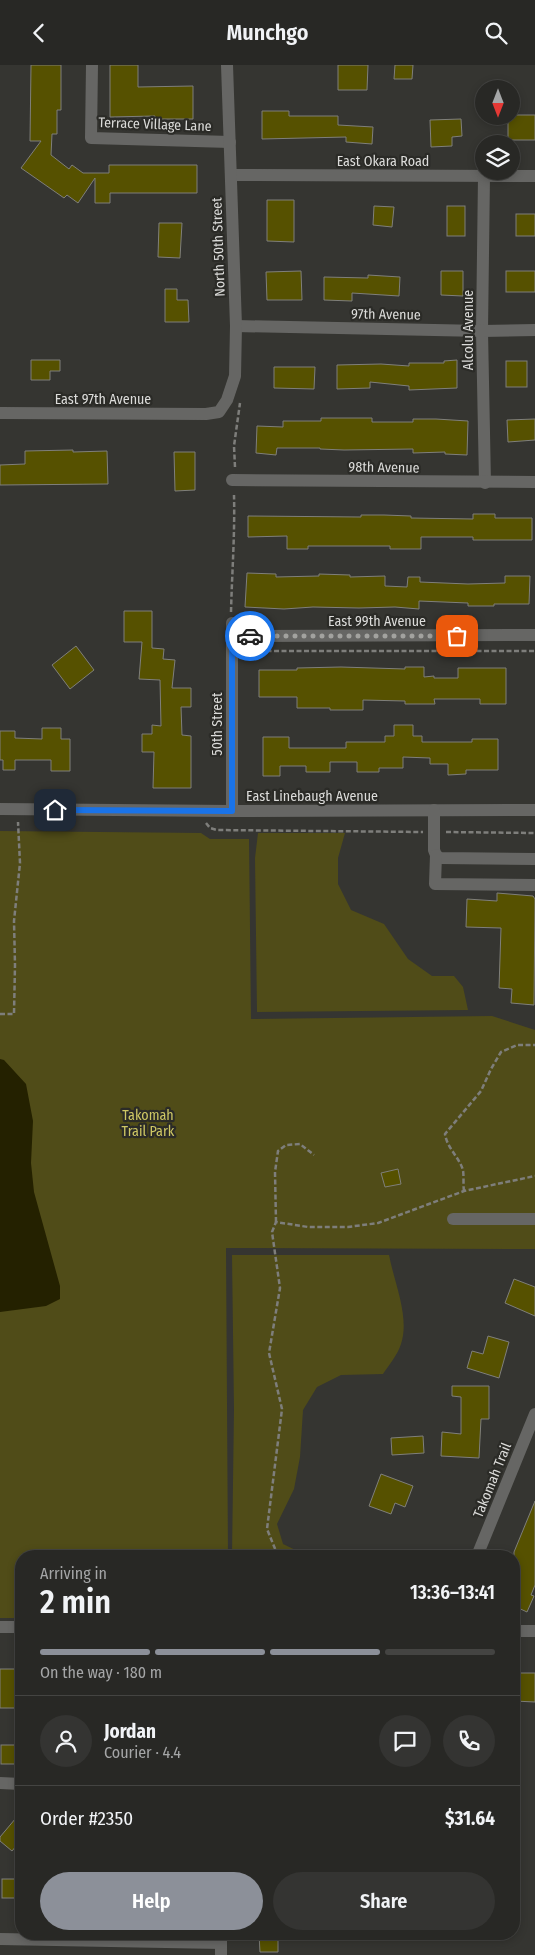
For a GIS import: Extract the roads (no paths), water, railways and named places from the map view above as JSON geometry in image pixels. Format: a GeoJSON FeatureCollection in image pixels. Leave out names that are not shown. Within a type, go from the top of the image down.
{"type":"FeatureCollection","features":[{"type":"Feature","properties":{"kind":"street","name":"Terrace Village Lane"},"geometry":{"type":"LineString","coordinates":[[92,65],[91,138],[230,142]]}},
{"type":"Feature","properties":{"kind":"street","name":"North 50th Street"},"geometry":{"type":"LineString","coordinates":[[206,414],[218,412],[227,399],[235,376],[236,327],[227,65]]}},
{"type":"Feature","properties":{"kind":"street","name":"East Okara Road"},"geometry":{"type":"LineString","coordinates":[[231,175],[475,176]]}},
{"type":"Feature","properties":{"kind":"street","name":"East Okara Road"},"geometry":{"type":"LineString","coordinates":[[520,176],[535,176]]}},
{"type":"Feature","properties":{"kind":"street","name":"Alcolu Avenue"},"geometry":{"type":"LineString","coordinates":[[484,180],[482,331],[485,483]]}},
{"type":"Feature","properties":{"kind":"street","name":"97th Avenue"},"geometry":{"type":"LineString","coordinates":[[236,327],[482,331],[535,330]]}},
{"type":"Feature","properties":{"kind":"street","name":"East 97th Avenue"},"geometry":{"type":"LineString","coordinates":[[0,413],[206,414]]}},
{"type":"Feature","properties":{"kind":"street","name":"98th Avenue"},"geometry":{"type":"LineString","coordinates":[[232,480],[535,483]]}},
{"type":"Feature","properties":{"kind":"street"},"geometry":{"type":"LineString","coordinates":[[232,623],[232,636]]}},
{"type":"Feature","properties":{"kind":"street","name":"East 99th Avenue"},"geometry":{"type":"LineString","coordinates":[[232,636],[535,635]]}},
{"type":"Feature","properties":{"kind":"street","name":"50th Street"},"geometry":{"type":"LineString","coordinates":[[232,636],[232,811]]}},
{"type":"Feature","properties":{"kind":"street","name":"East Linebaugh Avenue"},"geometry":{"type":"LineString","coordinates":[[0,809],[232,811],[535,810]]}},
{"type":"Feature","properties":{"kind":"street"},"geometry":{"type":"LineString","coordinates":[[434,811],[434,850],[436,855],[434,884],[535,885]]}},
{"type":"Feature","properties":{"kind":"street"},"geometry":{"type":"LineString","coordinates":[[436,855],[440,858],[535,859]]}},
{"type":"Feature","properties":{"kind":"street"},"geometry":{"type":"LineString","coordinates":[[453,1219],[535,1219]]}},
{"type":"Feature","properties":{"kind":"street","name":"Takomah Trail"},"geometry":{"type":"LineString","coordinates":[[479,1550],[535,1414]]}},
{"type":"Feature","properties":{"kind":"street"},"geometry":{"type":"LineString","coordinates":[[0,1627],[15,1627]]}},
{"type":"Feature","properties":{"kind":"street"},"geometry":{"type":"LineString","coordinates":[[520,1631],[535,1631]]}},
{"type":"Feature","properties":{"kind":"street"},"geometry":{"type":"LineString","coordinates":[[0,1783],[15,1783]]}},
{"type":"Feature","properties":{"kind":"street"},"geometry":{"type":"LineString","coordinates":[[0,1939],[15,1939]]}},
{"type":"Feature","properties":{"kind":"street"},"geometry":{"type":"LineString","coordinates":[[44,1940],[221,1944]]}},
{"type":"Feature","properties":{"kind":"park label","name":"Takomah Trail Park"},"geometry":{"type":"Point","coordinates":[148,1123]}}]}
